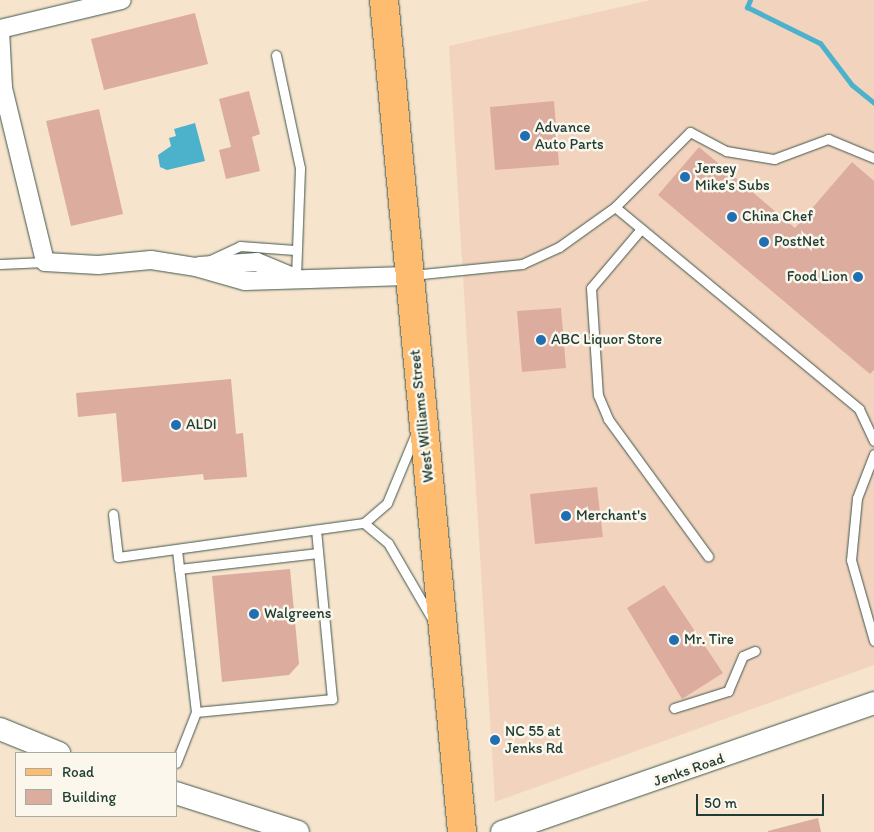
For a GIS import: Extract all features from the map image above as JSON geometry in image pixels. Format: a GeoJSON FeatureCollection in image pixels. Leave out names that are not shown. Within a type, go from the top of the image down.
{"type":"FeatureCollection","features":[{"type":"Feature","properties":{"kind":"main road","name":"West Williams Street"},"geometry":{"type":"LineString","coordinates":[[384,0],[407,276],[423,417],[462,832]]}},
{"type":"Feature","properties":{"kind":"street"},"geometry":{"type":"LineString","coordinates":[[122,0],[0,29],[2,88],[45,262],[98,265],[151,260],[196,267],[257,262],[296,278],[338,280],[407,276]]}},
{"type":"Feature","properties":{"kind":"street","name":"Jenks Road"},"geometry":{"type":"LineString","coordinates":[[502,832],[874,703]]}},
{"type":"Feature","properties":{"kind":"street"},"geometry":{"type":"LineString","coordinates":[[0,729],[57,752]]}},
{"type":"Feature","properties":{"kind":"street"},"geometry":{"type":"LineString","coordinates":[[178,794],[243,825],[298,832]]}},
{"type":"Feature","properties":{"kind":"lane"},"geometry":{"type":"LineString","coordinates":[[276,55],[300,168],[295,250],[296,278]]}},
{"type":"Feature","properties":{"kind":"lane"},"geometry":{"type":"LineString","coordinates":[[407,276],[522,264],[558,247],[615,207],[690,132],[726,151],[774,158],[828,139],[874,158]]}},
{"type":"Feature","properties":{"kind":"lane"},"geometry":{"type":"LineString","coordinates":[[615,207],[860,409],[874,441]]}},
{"type":"Feature","properties":{"kind":"lane"},"geometry":{"type":"LineString","coordinates":[[641,229],[591,288],[598,395],[608,419],[708,556]]}},
{"type":"Feature","properties":{"kind":"lane"},"geometry":{"type":"LineString","coordinates":[[196,267],[240,246],[295,250]]}},
{"type":"Feature","properties":{"kind":"lane"},"geometry":{"type":"LineString","coordinates":[[0,264],[45,262]]}},
{"type":"Feature","properties":{"kind":"lane"},"geometry":{"type":"LineString","coordinates":[[113,514],[118,557],[364,523],[387,503],[423,417]]}},
{"type":"Feature","properties":{"kind":"lane"},"geometry":{"type":"LineString","coordinates":[[874,454],[857,498],[851,560],[874,641]]}},
{"type":"Feature","properties":{"kind":"lane"},"geometry":{"type":"LineString","coordinates":[[364,523],[388,542],[445,640]]}},
{"type":"Feature","properties":{"kind":"lane"},"geometry":{"type":"LineString","coordinates":[[196,712],[332,699],[316,530]]}},
{"type":"Feature","properties":{"kind":"lane"},"geometry":{"type":"LineString","coordinates":[[177,550],[196,712],[178,758]]}},
{"type":"Feature","properties":{"kind":"lane"},"geometry":{"type":"LineString","coordinates":[[179,569],[318,553]]}},
{"type":"Feature","properties":{"kind":"lane"},"geometry":{"type":"LineString","coordinates":[[674,708],[728,690],[743,656],[755,651]]}},
{"type":"Feature","properties":{"kind":"shaded area"},"geometry":{"type":"Polygon","coordinates":[[[651,0],[874,0],[874,665],[495,802],[449,46],[651,0]]]}},
{"type":"Feature","properties":{"kind":"water"},"geometry":{"type":"Polygon","coordinates":[[[195,123],[205,161],[167,170],[160,167],[158,155],[171,146],[169,138],[176,136],[174,129],[195,123]]]}},
{"type":"Feature","properties":{"kind":"building"},"geometry":{"type":"Polygon","coordinates":[[[195,13],[208,64],[104,90],[91,39],[195,13]]]}},
{"type":"Feature","properties":{"kind":"building"},"geometry":{"type":"Polygon","coordinates":[[[249,91],[260,134],[252,137],[260,171],[226,179],[219,150],[231,147],[219,99],[249,91]]]}},
{"type":"Feature","properties":{"kind":"building","name":"Advance Auto Parts"},"geometry":{"type":"Polygon","coordinates":[[[554,101],[559,165],[495,170],[490,107],[554,101]]]}},
{"type":"Feature","properties":{"kind":"building"},"geometry":{"type":"Polygon","coordinates":[[[99,109],[123,214],[71,226],[46,121],[99,109]]]}},
{"type":"Feature","properties":{"kind":"building"},"geometry":{"type":"Polygon","coordinates":[[[699,147],[795,228],[852,162],[874,181],[874,370],[870,374],[658,195],[699,147]]]}},
{"type":"Feature","properties":{"kind":"building","name":"ABC Liquor Store"},"geometry":{"type":"Polygon","coordinates":[[[561,308],[566,368],[522,372],[517,311],[561,308]]]}},
{"type":"Feature","properties":{"kind":"building","name":"ALDI"},"geometry":{"type":"Polygon","coordinates":[[[231,379],[236,434],[243,433],[247,477],[204,480],[203,474],[122,482],[116,413],[78,417],[76,393],[231,379]]]}},
{"type":"Feature","properties":{"kind":"building","name":"Merchant's"},"geometry":{"type":"Polygon","coordinates":[[[597,487],[603,537],[535,544],[530,494],[597,487]]]}},
{"type":"Feature","properties":{"kind":"building","name":"Walgreens"},"geometry":{"type":"Polygon","coordinates":[[[290,569],[299,664],[289,675],[222,682],[212,576],[290,569]]]}},
{"type":"Feature","properties":{"kind":"building","name":"Mr. Tire"},"geometry":{"type":"Polygon","coordinates":[[[664,585],[723,673],[682,699],[627,608],[664,585]]]}},
{"type":"Feature","properties":{"kind":"building"},"geometry":{"type":"Polygon","coordinates":[[[818,818],[821,832],[768,832],[768,831],[818,818]]]}},
{"type":"Feature","properties":{"kind":"waterway"},"geometry":{"type":"LineString","coordinates":[[750,0],[747,7],[820,43],[852,85],[874,103]]}},
{"type":"Feature","properties":{"kind":"place","name":"Advance Auto Parts"},"geometry":{"type":"Point","coordinates":[525,136]}},
{"type":"Feature","properties":{"kind":"place","name":"Jersey Mike's Subs"},"geometry":{"type":"Point","coordinates":[685,177]}},
{"type":"Feature","properties":{"kind":"place","name":"China Chef"},"geometry":{"type":"Point","coordinates":[732,217]}},
{"type":"Feature","properties":{"kind":"place","name":"PostNet"},"geometry":{"type":"Point","coordinates":[764,242]}},
{"type":"Feature","properties":{"kind":"place","name":"Food Lion"},"geometry":{"type":"Point","coordinates":[858,277]}},
{"type":"Feature","properties":{"kind":"place","name":"ABC Liquor Store"},"geometry":{"type":"Point","coordinates":[541,340]}},
{"type":"Feature","properties":{"kind":"place","name":"ALDI"},"geometry":{"type":"Point","coordinates":[176,425]}},
{"type":"Feature","properties":{"kind":"place","name":"Merchant's"},"geometry":{"type":"Point","coordinates":[566,516]}},
{"type":"Feature","properties":{"kind":"place","name":"Walgreens"},"geometry":{"type":"Point","coordinates":[254,614]}},
{"type":"Feature","properties":{"kind":"place","name":"Mr. Tire"},"geometry":{"type":"Point","coordinates":[674,640]}},
{"type":"Feature","properties":{"kind":"place","name":"NC 55 at Jenks Rd"},"geometry":{"type":"Point","coordinates":[495,740]}}]}
